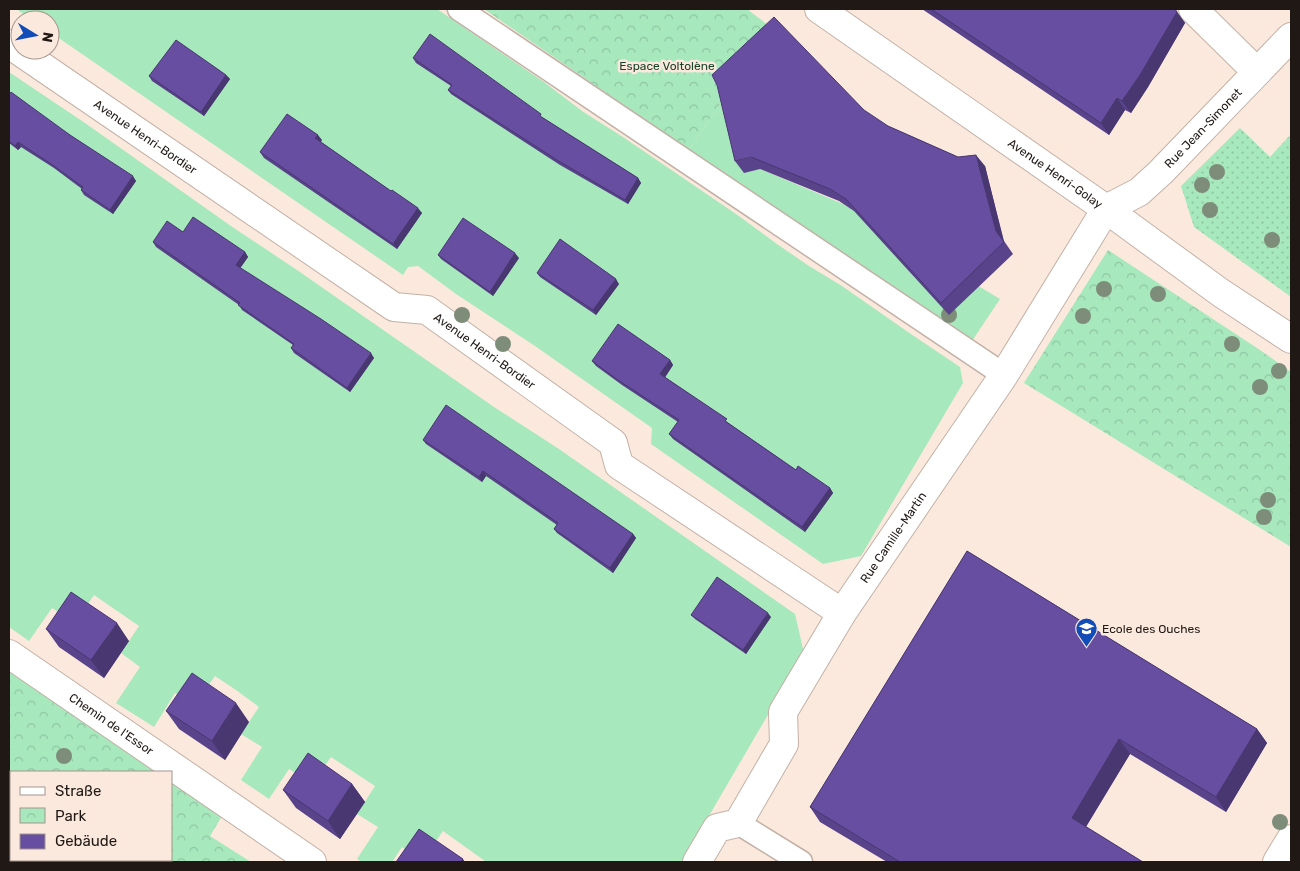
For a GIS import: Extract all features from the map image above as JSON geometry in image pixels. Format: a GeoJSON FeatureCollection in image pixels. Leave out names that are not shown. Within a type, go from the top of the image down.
{"type":"FeatureCollection","features":[{"type":"Feature","properties":{"kind":"street","name":"Avenue Henri-Golay"},"geometry":{"type":"LineString","coordinates":[[819,9],[1106,209],[1221,293],[1291,339]]}},
{"type":"Feature","properties":{"kind":"street"},"geometry":{"type":"LineString","coordinates":[[1192,9],[1257,72]]}},
{"type":"Feature","properties":{"kind":"street","name":"Rue Jean-Simonet"},"geometry":{"type":"LineString","coordinates":[[1106,209],[1139,192],[1291,37]]}},
{"type":"Feature","properties":{"kind":"street","name":"Avenue Henri-Bordier"},"geometry":{"type":"LineString","coordinates":[[9,44],[394,307],[427,310],[614,443],[618,465],[842,613]]}},
{"type":"Feature","properties":{"kind":"street","name":"Rue Camille-Martin"},"geometry":{"type":"LineString","coordinates":[[738,823],[784,744],[782,712],[842,613],[1004,374],[1106,209]]}},
{"type":"Feature","properties":{"kind":"street","name":"Chemin de l'Essor"},"geometry":{"type":"LineString","coordinates":[[9,654],[312,862]]}},
{"type":"Feature","properties":{"kind":"street"},"geometry":{"type":"LineString","coordinates":[[697,862],[717,828],[738,823]]}},
{"type":"Feature","properties":{"kind":"street"},"geometry":{"type":"LineString","coordinates":[[1277,862],[1291,839]]}},
{"type":"Feature","properties":{"kind":"lane"},"geometry":{"type":"LineString","coordinates":[[459,9],[1004,374]]}},
{"type":"Feature","properties":{"kind":"lane"},"geometry":{"type":"LineString","coordinates":[[738,823],[801,862]]}},
{"type":"Feature","properties":{"kind":"green space"},"geometry":{"type":"Polygon","coordinates":[[[16,9],[437,9],[544,82],[582,111],[960,367],[963,383],[861,556],[823,564],[651,444],[652,428],[535,346],[456,294],[418,266],[408,267],[403,275],[60,39],[60,10],[16,9]]]}},
{"type":"Feature","properties":{"kind":"green space","name":"Espace Voltolène"},"geometry":{"type":"Polygon","coordinates":[[[484,9],[747,9],[772,28],[689,150],[484,9]]]}},
{"type":"Feature","properties":{"kind":"green space"},"geometry":{"type":"Polygon","coordinates":[[[9,72],[494,407],[559,449],[795,614],[804,653],[682,862],[485,862],[443,831],[422,861],[402,847],[392,862],[362,862],[357,859],[378,827],[357,814],[375,786],[331,757],[312,784],[289,769],[269,799],[241,780],[262,747],[241,734],[259,707],[215,676],[195,705],[175,693],[154,727],[116,703],[140,667],[121,653],[139,626],[94,595],[75,623],[52,608],[29,641],[9,627],[9,72]]]}},
{"type":"Feature","properties":{"kind":"green space"},"geometry":{"type":"Polygon","coordinates":[[[725,97],[760,169],[843,204],[1000,299],[972,341],[689,150],[725,97]]]}},
{"type":"Feature","properties":{"kind":"green space"},"geometry":{"type":"Polygon","coordinates":[[[1240,128],[1270,157],[1291,134],[1291,297],[1194,227],[1181,186],[1240,128]]]}},
{"type":"Feature","properties":{"kind":"green space"},"geometry":{"type":"Polygon","coordinates":[[[1108,250],[1291,372],[1291,547],[1024,383],[1108,250]]]}},
{"type":"Feature","properties":{"kind":"green space"},"geometry":{"type":"Polygon","coordinates":[[[9,671],[157,771],[10,771],[10,861],[172,861],[172,782],[222,816],[210,836],[251,862],[9,862],[9,671]]]}},
{"type":"Feature","properties":{"kind":"building"},"geometry":{"type":"Polygon","coordinates":[[[931,9],[1175,9],[1177,12],[1140,75],[1122,101],[1117,98],[1101,123],[931,9]]]}},
{"type":"Feature","properties":{"kind":"building"},"geometry":{"type":"Polygon","coordinates":[[[774,17],[864,110],[888,126],[958,157],[976,155],[996,231],[1004,242],[941,303],[846,199],[830,189],[751,157],[735,161],[717,85],[712,75],[774,17]]]}},
{"type":"Feature","properties":{"kind":"building"},"geometry":{"type":"Polygon","coordinates":[[[430,34],[541,114],[540,116],[638,178],[625,200],[557,160],[448,90],[452,85],[413,58],[430,34]]]}},
{"type":"Feature","properties":{"kind":"building"},"geometry":{"type":"Polygon","coordinates":[[[176,40],[226,75],[201,112],[149,76],[176,40]]]}},
{"type":"Feature","properties":{"kind":"building"},"geometry":{"type":"Polygon","coordinates":[[[11,92],[70,135],[133,176],[110,210],[81,190],[83,187],[51,164],[18,142],[15,146],[9,141],[9,95],[11,92]]]}},
{"type":"Feature","properties":{"kind":"building"},"geometry":{"type":"Polygon","coordinates":[[[287,114],[318,135],[315,138],[418,208],[393,244],[260,152],[287,114]]]}},
{"type":"Feature","properties":{"kind":"building"},"geometry":{"type":"Polygon","coordinates":[[[193,217],[245,252],[236,265],[371,353],[347,388],[291,348],[294,344],[238,305],[240,303],[153,242],[167,221],[183,232],[193,217]]]}},
{"type":"Feature","properties":{"kind":"building"},"geometry":{"type":"Polygon","coordinates":[[[463,218],[515,253],[490,292],[438,255],[463,218]]]}},
{"type":"Feature","properties":{"kind":"building"},"geometry":{"type":"Polygon","coordinates":[[[560,239],[616,279],[593,310],[537,273],[560,239]]]}},
{"type":"Feature","properties":{"kind":"building"},"geometry":{"type":"Polygon","coordinates":[[[618,324],[670,360],[660,374],[727,419],[725,421],[796,470],[798,466],[830,488],[802,527],[669,434],[679,420],[592,361],[618,324]]]}},
{"type":"Feature","properties":{"kind":"building"},"geometry":{"type":"Polygon","coordinates":[[[446,405],[633,534],[610,568],[554,529],[558,523],[483,471],[479,477],[423,440],[446,405]]]}},
{"type":"Feature","properties":{"kind":"building"},"geometry":{"type":"Polygon","coordinates":[[[967,551],[1257,729],[1216,797],[1119,739],[1072,818],[1143,862],[900,862],[810,807],[967,551]]]}},
{"type":"Feature","properties":{"kind":"building"},"geometry":{"type":"Polygon","coordinates":[[[717,577],[768,613],[743,650],[691,615],[717,577]]]}},
{"type":"Feature","properties":{"kind":"building"},"geometry":{"type":"Polygon","coordinates":[[[71,592],[117,623],[91,660],[46,629],[71,592]]]}},
{"type":"Feature","properties":{"kind":"building"},"geometry":{"type":"Polygon","coordinates":[[[192,673],[236,703],[212,741],[166,711],[192,673]]]}},
{"type":"Feature","properties":{"kind":"building"},"geometry":{"type":"Polygon","coordinates":[[[308,753],[352,784],[328,821],[283,790],[308,753]]]}},
{"type":"Feature","properties":{"kind":"building"},"geometry":{"type":"Polygon","coordinates":[[[419,829],[463,859],[460,862],[396,862],[419,829]]]}},
{"type":"Feature","properties":{"kind":"place","name":"Ecole des Ouches"},"geometry":{"type":"Point","coordinates":[1086,648]}}]}
